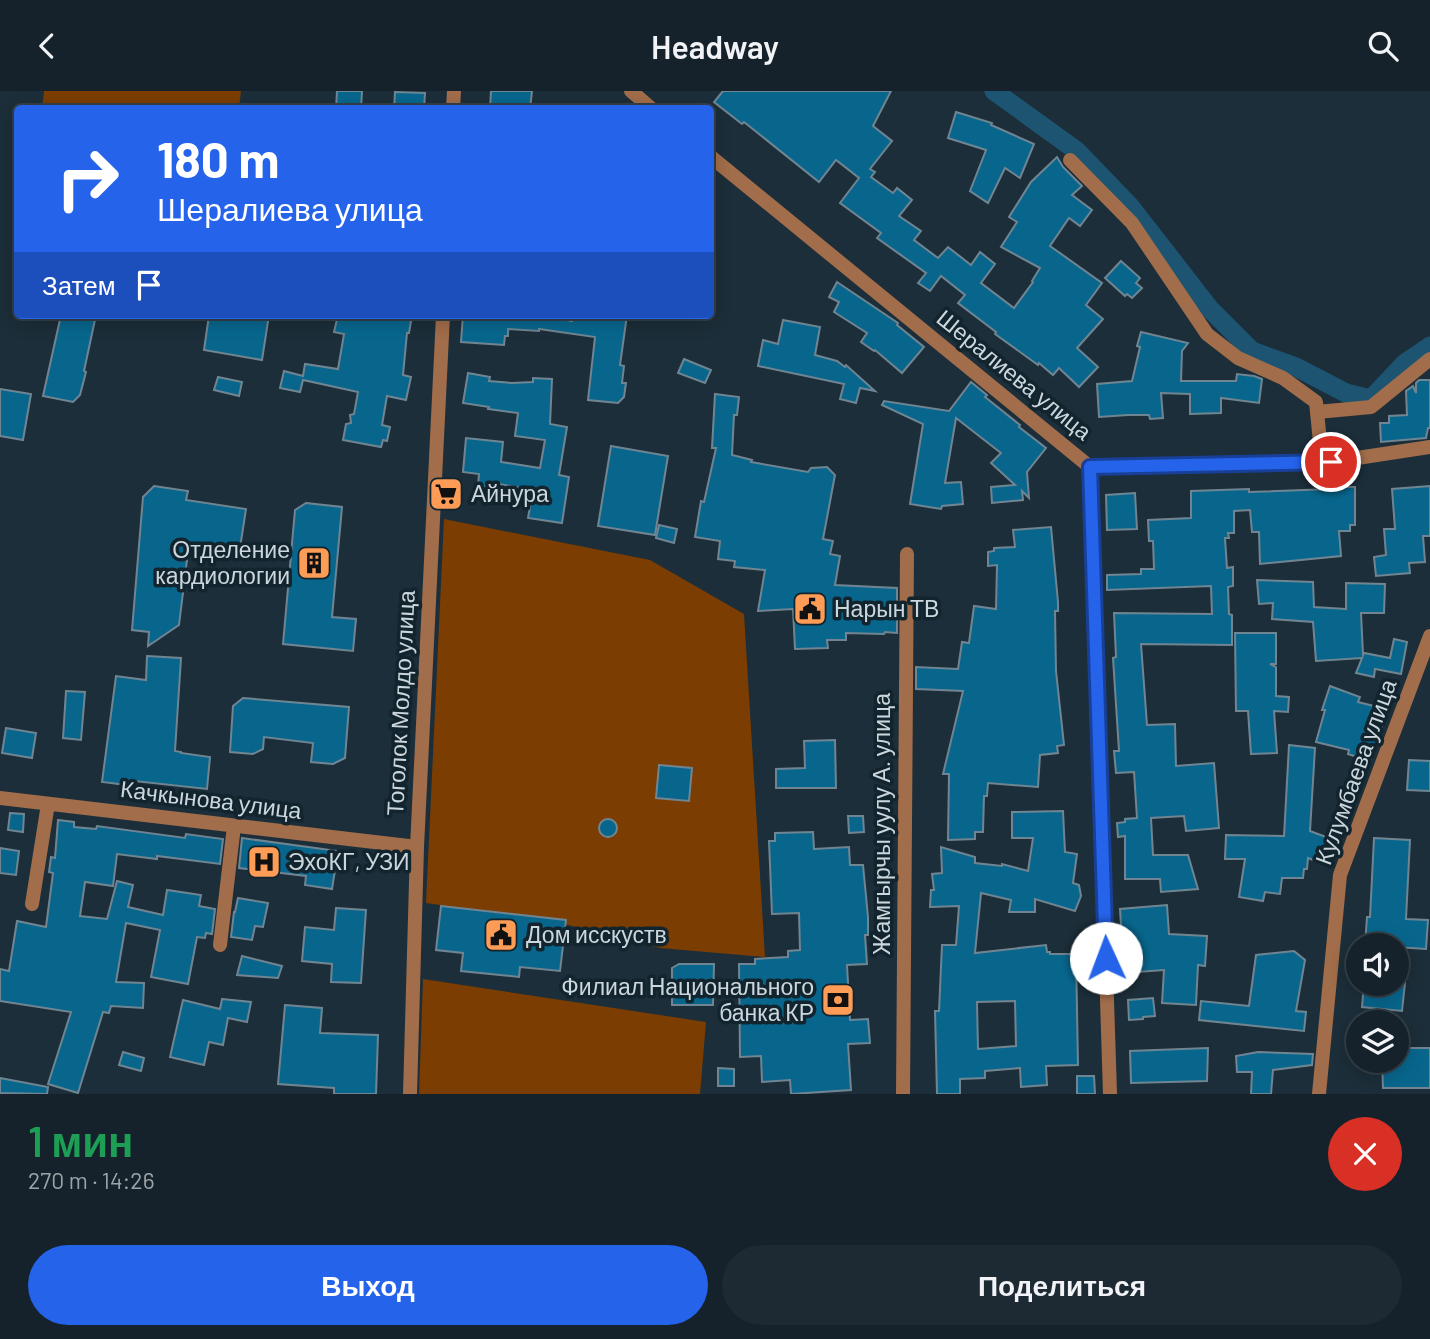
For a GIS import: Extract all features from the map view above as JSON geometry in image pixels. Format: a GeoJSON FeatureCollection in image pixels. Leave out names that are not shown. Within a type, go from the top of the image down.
{"type":"FeatureCollection","features":[{"type":"Feature","properties":{"kind":"street"},"geometry":{"type":"LineString","coordinates":[[631,91],[647,105]]}},
{"type":"Feature","properties":{"kind":"street","name":"Шералиева улица"},"geometry":{"type":"LineString","coordinates":[[714,159],[1090,467],[1322,462],[1430,447]]}},
{"type":"Feature","properties":{"kind":"street"},"geometry":{"type":"LineString","coordinates":[[1070,160],[1132,223],[1207,334],[1238,358],[1283,379],[1316,402],[1322,462]]}},
{"type":"Feature","properties":{"kind":"street","name":"Тоголок Молдо улица"},"geometry":{"type":"LineString","coordinates":[[410,1094],[417,847],[443,319]]}},
{"type":"Feature","properties":{"kind":"street"},"geometry":{"type":"LineString","coordinates":[[1317,412],[1371,407],[1430,359]]}},
{"type":"Feature","properties":{"kind":"street"},"geometry":{"type":"LineString","coordinates":[[1090,467],[1110,1094]]}},
{"type":"Feature","properties":{"kind":"street","name":"Жамгырчы уулу А. улица"},"geometry":{"type":"LineString","coordinates":[[903,1094],[907,554]]}},
{"type":"Feature","properties":{"kind":"street","name":"Кулумбаева улица"},"geometry":{"type":"LineString","coordinates":[[1320,1094],[1340,875],[1430,636]]}},
{"type":"Feature","properties":{"kind":"street","name":"Качкынова улица"},"geometry":{"type":"LineString","coordinates":[[0,798],[417,847]]}},
{"type":"Feature","properties":{"kind":"street"},"geometry":{"type":"LineString","coordinates":[[32,904],[48,804]]}},
{"type":"Feature","properties":{"kind":"street"},"geometry":{"type":"LineString","coordinates":[[220,944],[234,826]]}},
{"type":"Feature","properties":{"kind":"shaded area"},"geometry":{"type":"Polygon","coordinates":[[[44,91],[241,91],[239,105],[42,105],[44,91]]]}},
{"type":"Feature","properties":{"kind":"shaded area"},"geometry":{"type":"Polygon","coordinates":[[[444,519],[650,560],[744,614],[765,957],[660,948],[556,922],[426,903],[444,519]]]}},
{"type":"Feature","properties":{"kind":"shaded area"},"geometry":{"type":"Polygon","coordinates":[[[423,979],[706,1022],[700,1094],[419,1094],[423,979]]]}},
{"type":"Feature","properties":{"kind":"building"},"geometry":{"type":"Polygon","coordinates":[[[337,91],[362,91],[361,105],[336,105],[337,91]]]}},
{"type":"Feature","properties":{"kind":"building"},"geometry":{"type":"Polygon","coordinates":[[[491,91],[532,91],[530,105],[490,105],[491,91]]]}},
{"type":"Feature","properties":{"kind":"building"},"geometry":{"type":"Polygon","coordinates":[[[723,91],[891,91],[873,126],[892,141],[870,169],[875,172],[871,177],[893,193],[897,188],[912,200],[899,216],[921,231],[914,240],[938,258],[948,247],[971,265],[980,252],[995,264],[981,283],[1014,308],[1040,268],[1001,247],[1017,222],[1009,217],[1031,182],[1057,157],[1082,186],[1072,195],[1092,210],[1080,226],[1069,218],[1050,246],[1102,283],[1086,305],[1103,319],[1077,348],[1098,367],[1079,387],[1059,368],[1053,375],[995,334],[996,332],[958,303],[965,295],[941,276],[930,291],[918,283],[926,273],[877,238],[881,233],[840,203],[859,178],[836,160],[819,182],[744,122],[742,124],[714,102],[723,91]]]}},
{"type":"Feature","properties":{"kind":"building"},"geometry":{"type":"Polygon","coordinates":[[[395,92],[425,93],[424,105],[394,105],[395,92]]]}},
{"type":"Feature","properties":{"kind":"building"},"geometry":{"type":"Polygon","coordinates":[[[956,112],[992,123],[991,125],[1034,144],[1020,178],[1005,168],[988,203],[970,191],[986,150],[948,138],[956,112]]]}},
{"type":"Feature","properties":{"kind":"building"},"geometry":{"type":"Polygon","coordinates":[[[1121,261],[1140,278],[1136,283],[1142,288],[1132,298],[1127,294],[1125,296],[1105,278],[1121,261]]]}},
{"type":"Feature","properties":{"kind":"building"},"geometry":{"type":"Polygon","coordinates":[[[837,282],[898,323],[897,325],[924,347],[902,373],[861,342],[867,333],[834,312],[839,302],[829,297],[837,282]]]}},
{"type":"Feature","properties":{"kind":"building"},"geometry":{"type":"Polygon","coordinates":[[[60,319],[95,319],[80,395],[73,402],[43,396],[60,319]]]}},
{"type":"Feature","properties":{"kind":"building"},"geometry":{"type":"Polygon","coordinates":[[[208,319],[268,319],[262,360],[204,350],[208,319]]]}},
{"type":"Feature","properties":{"kind":"building"},"geometry":{"type":"Polygon","coordinates":[[[337,319],[411,319],[407,333],[403,375],[411,377],[406,400],[387,396],[382,425],[390,427],[387,441],[383,440],[381,447],[343,440],[346,424],[351,423],[350,415],[354,414],[358,392],[303,380],[300,392],[280,388],[284,371],[303,376],[305,364],[338,369],[344,334],[334,332],[337,319]]]}},
{"type":"Feature","properties":{"kind":"building"},"geometry":{"type":"Polygon","coordinates":[[[463,319],[626,319],[620,365],[624,366],[624,397],[618,403],[588,400],[595,337],[539,329],[508,329],[504,345],[461,342],[463,319]]]}},
{"type":"Feature","properties":{"kind":"building"},"geometry":{"type":"Polygon","coordinates":[[[783,320],[820,327],[815,355],[837,361],[845,367],[846,365],[875,391],[860,388],[856,403],[840,399],[844,384],[758,366],[763,340],[778,344],[783,320]]]}},
{"type":"Feature","properties":{"kind":"building"},"geometry":{"type":"Polygon","coordinates":[[[1141,332],[1188,343],[1182,351],[1181,381],[1236,381],[1237,374],[1262,379],[1259,403],[1221,398],[1221,413],[1190,414],[1190,394],[1161,393],[1163,418],[1150,419],[1149,415],[1099,417],[1097,384],[1132,381],[1141,332]]]}},
{"type":"Feature","properties":{"kind":"building"},"geometry":{"type":"Polygon","coordinates":[[[684,359],[711,370],[705,383],[678,373],[684,359]]]}},
{"type":"Feature","properties":{"kind":"building"},"geometry":{"type":"Polygon","coordinates":[[[468,373],[490,377],[489,381],[512,383],[533,382],[533,378],[552,379],[550,424],[567,427],[559,475],[569,477],[562,523],[528,518],[533,490],[499,484],[499,488],[478,486],[479,474],[463,472],[466,438],[503,442],[501,462],[540,468],[545,440],[515,436],[518,413],[463,403],[468,373]]]}},
{"type":"Feature","properties":{"kind":"building"},"geometry":{"type":"Polygon","coordinates":[[[218,377],[242,382],[239,396],[214,390],[218,377]]]}},
{"type":"Feature","properties":{"kind":"building"},"geometry":{"type":"Polygon","coordinates":[[[1419,380],[1430,380],[1430,428],[1426,438],[1381,442],[1380,423],[1389,423],[1389,416],[1407,415],[1406,391],[1413,386],[1416,393],[1416,383],[1419,380]]]}},
{"type":"Feature","properties":{"kind":"building"},"geometry":{"type":"Polygon","coordinates":[[[971,382],[1046,448],[1027,472],[1029,498],[1022,491],[1023,500],[992,503],[991,487],[1015,485],[991,463],[1001,453],[956,418],[945,483],[961,482],[963,504],[942,506],[941,509],[910,504],[923,424],[882,405],[884,401],[949,411],[971,382]]]}},
{"type":"Feature","properties":{"kind":"building"},"geometry":{"type":"Polygon","coordinates":[[[0,389],[31,394],[23,440],[0,436],[0,389]]]}},
{"type":"Feature","properties":{"kind":"building"},"geometry":{"type":"Polygon","coordinates":[[[715,394],[739,397],[737,415],[734,415],[732,455],[752,460],[751,462],[808,472],[811,468],[827,467],[835,475],[823,539],[833,541],[830,554],[840,556],[835,585],[897,588],[897,633],[846,633],[846,640],[827,640],[828,648],[795,649],[793,609],[758,611],[765,570],[734,567],[735,561],[718,559],[720,541],[695,537],[701,501],[704,502],[716,448],[712,448],[715,394]]]}},
{"type":"Feature","properties":{"kind":"building"},"geometry":{"type":"Polygon","coordinates":[[[611,446],[668,456],[655,535],[598,526],[611,446]]]}},
{"type":"Feature","properties":{"kind":"building"},"geometry":{"type":"Polygon","coordinates":[[[154,486],[188,491],[186,500],[246,509],[240,548],[227,557],[188,552],[179,625],[148,646],[149,632],[132,630],[143,497],[154,486]]]}},
{"type":"Feature","properties":{"kind":"building"},"geometry":{"type":"Polygon","coordinates":[[[1430,486],[1430,536],[1423,536],[1425,562],[1409,563],[1410,573],[1376,576],[1374,557],[1386,555],[1384,529],[1395,529],[1392,489],[1430,486]]]}},
{"type":"Feature","properties":{"kind":"building"},"geometry":{"type":"Polygon","coordinates":[[[1355,487],[1355,525],[1350,525],[1350,531],[1339,531],[1341,556],[1260,564],[1259,532],[1252,532],[1250,510],[1234,511],[1234,533],[1228,533],[1229,538],[1225,538],[1227,568],[1233,567],[1233,586],[1228,587],[1232,645],[1141,644],[1147,725],[1175,724],[1176,766],[1214,763],[1219,828],[1186,831],[1184,816],[1151,818],[1153,855],[1188,855],[1198,889],[1161,892],[1160,879],[1125,879],[1125,836],[1118,837],[1117,823],[1137,818],[1134,772],[1116,773],[1114,751],[1119,751],[1113,658],[1116,657],[1114,613],[1212,614],[1211,586],[1107,590],[1107,575],[1141,574],[1141,569],[1154,569],[1153,541],[1149,541],[1148,520],[1191,518],[1191,491],[1249,489],[1249,492],[1355,487]]]}},
{"type":"Feature","properties":{"kind":"building"},"geometry":{"type":"Polygon","coordinates":[[[1135,493],[1137,529],[1107,530],[1106,495],[1135,493]]]}},
{"type":"Feature","properties":{"kind":"building","name":"Отделение кардиологии"},"geometry":{"type":"Polygon","coordinates":[[[306,503],[342,507],[332,617],[356,619],[353,651],[283,644],[295,510],[306,503]]]}},
{"type":"Feature","properties":{"kind":"building"},"geometry":{"type":"Polygon","coordinates":[[[659,525],[677,529],[674,543],[656,538],[659,525]]]}},
{"type":"Feature","properties":{"kind":"building"},"geometry":{"type":"Polygon","coordinates":[[[1051,527],[1058,602],[1058,611],[1055,611],[1056,671],[1064,745],[1057,746],[1058,753],[1040,755],[1038,787],[988,783],[987,796],[984,796],[983,832],[975,832],[975,839],[948,840],[949,774],[943,774],[963,691],[916,689],[916,667],[958,669],[962,642],[969,643],[974,606],[996,609],[997,565],[988,566],[988,552],[994,551],[994,548],[1015,547],[1013,530],[1051,527]]]}},
{"type":"Feature","properties":{"kind":"building"},"geometry":{"type":"Polygon","coordinates":[[[1257,580],[1313,582],[1314,607],[1346,609],[1346,583],[1385,584],[1384,613],[1361,613],[1363,655],[1390,658],[1394,639],[1407,642],[1401,674],[1375,669],[1374,677],[1356,673],[1362,658],[1316,661],[1313,622],[1272,619],[1273,603],[1259,604],[1257,580]]]}},
{"type":"Feature","properties":{"kind":"building"},"geometry":{"type":"Polygon","coordinates":[[[1235,633],[1276,633],[1276,664],[1270,664],[1276,667],[1276,696],[1289,697],[1288,712],[1274,711],[1277,753],[1251,754],[1248,711],[1236,711],[1235,633]]]}},
{"type":"Feature","properties":{"kind":"building"},"geometry":{"type":"Polygon","coordinates":[[[147,656],[181,658],[175,751],[210,757],[207,789],[135,781],[135,786],[102,782],[116,676],[146,680],[147,656]]]}},
{"type":"Feature","properties":{"kind":"building"},"geometry":{"type":"Polygon","coordinates":[[[1330,686],[1360,697],[1358,702],[1386,709],[1370,761],[1348,754],[1349,750],[1316,742],[1330,686]]]}},
{"type":"Feature","properties":{"kind":"building"},"geometry":{"type":"Polygon","coordinates":[[[66,691],[85,692],[81,740],[63,738],[66,691]]]}},
{"type":"Feature","properties":{"kind":"building"},"geometry":{"type":"Polygon","coordinates":[[[243,698],[349,707],[345,758],[333,764],[311,762],[313,743],[264,737],[263,749],[253,754],[230,752],[233,706],[243,698]]]}},
{"type":"Feature","properties":{"kind":"building"},"geometry":{"type":"Polygon","coordinates":[[[6,728],[36,733],[32,758],[2,753],[6,728]]]}},
{"type":"Feature","properties":{"kind":"building"},"geometry":{"type":"Polygon","coordinates":[[[835,740],[836,788],[776,788],[776,769],[805,768],[804,741],[835,740]]]}},
{"type":"Feature","properties":{"kind":"building"},"geometry":{"type":"Polygon","coordinates":[[[1289,745],[1315,748],[1310,831],[1334,840],[1323,864],[1308,858],[1303,878],[1282,878],[1280,894],[1265,892],[1263,901],[1239,897],[1245,859],[1225,859],[1226,835],[1284,836],[1289,745]]]}},
{"type":"Feature","properties":{"kind":"building"},"geometry":{"type":"Polygon","coordinates":[[[1409,760],[1430,761],[1430,791],[1407,790],[1409,760]]]}},
{"type":"Feature","properties":{"kind":"building"},"geometry":{"type":"Polygon","coordinates":[[[659,765],[692,768],[689,801],[656,798],[659,765]]]}},
{"type":"Feature","properties":{"kind":"building"},"geometry":{"type":"Polygon","coordinates":[[[1063,811],[1065,852],[1077,854],[1073,883],[1079,885],[1081,896],[1075,911],[1035,899],[1035,912],[1009,912],[1011,900],[981,893],[975,953],[1046,945],[1050,954],[1076,954],[1078,1065],[1046,1066],[1047,1085],[1021,1087],[1020,1068],[985,1071],[985,1078],[960,1079],[960,1094],[937,1094],[935,1011],[939,1011],[942,945],[956,945],[959,906],[930,907],[931,890],[934,890],[932,874],[942,873],[941,847],[975,857],[975,863],[1002,864],[1028,871],[1033,838],[1012,838],[1012,812],[1063,811]],[[1015,1001],[977,1002],[978,1049],[1016,1046],[1015,1001]]]}},
{"type":"Feature","properties":{"kind":"building"},"geometry":{"type":"Polygon","coordinates":[[[10,813],[24,814],[23,832],[8,830],[10,813]]]}},
{"type":"Feature","properties":{"kind":"building"},"geometry":{"type":"Polygon","coordinates":[[[848,816],[863,816],[864,832],[849,833],[848,816]]]}},
{"type":"Feature","properties":{"kind":"building"},"geometry":{"type":"Polygon","coordinates":[[[604,819],[612,819],[617,828],[615,835],[604,837],[599,832],[599,824],[604,819]]]}},
{"type":"Feature","properties":{"kind":"building"},"geometry":{"type":"Polygon","coordinates":[[[58,820],[74,822],[74,827],[96,829],[97,826],[185,838],[186,834],[223,839],[220,864],[117,854],[113,886],[85,882],[80,916],[107,919],[117,881],[133,885],[128,907],[163,915],[167,890],[201,895],[199,906],[215,909],[212,934],[206,933],[205,938],[197,937],[188,984],[151,977],[160,930],[126,923],[116,982],[144,983],[143,1008],[111,1006],[109,1013],[103,1012],[78,1093],[48,1084],[71,1012],[0,1001],[0,969],[9,971],[17,921],[46,927],[53,873],[49,872],[51,857],[55,858],[58,820]]]}},
{"type":"Feature","properties":{"kind":"building"},"geometry":{"type":"Polygon","coordinates":[[[813,832],[814,849],[849,847],[850,865],[863,865],[868,917],[868,935],[865,935],[867,964],[847,965],[850,1020],[868,1019],[870,1043],[848,1044],[851,1090],[791,1094],[790,1080],[762,1082],[761,1056],[740,1057],[739,964],[755,964],[755,959],[788,957],[788,951],[800,950],[799,913],[772,914],[769,841],[775,841],[775,833],[813,832]]]}},
{"type":"Feature","properties":{"kind":"building"},"geometry":{"type":"Polygon","coordinates":[[[242,838],[338,851],[332,889],[305,885],[306,876],[239,868],[242,838]]]}},
{"type":"Feature","properties":{"kind":"building"},"geometry":{"type":"Polygon","coordinates":[[[1374,838],[1410,840],[1406,919],[1428,920],[1426,949],[1409,948],[1409,933],[1366,933],[1367,917],[1370,917],[1374,838]]]}},
{"type":"Feature","properties":{"kind":"building"},"geometry":{"type":"Polygon","coordinates":[[[0,848],[19,851],[16,875],[0,873],[0,848]]]}},
{"type":"Feature","properties":{"kind":"building"},"geometry":{"type":"Polygon","coordinates":[[[238,898],[268,903],[263,927],[255,926],[252,940],[231,937],[238,898]]]}},
{"type":"Feature","properties":{"kind":"building"},"geometry":{"type":"Polygon","coordinates":[[[1167,905],[1169,934],[1207,936],[1205,966],[1198,965],[1196,1005],[1162,1003],[1164,970],[1124,973],[1120,909],[1167,905]]]}},
{"type":"Feature","properties":{"kind":"building","name":"Дом исскуств"},"geometry":{"type":"Polygon","coordinates":[[[441,906],[566,920],[560,971],[520,967],[519,977],[461,971],[463,953],[436,950],[441,906]]]}},
{"type":"Feature","properties":{"kind":"building"},"geometry":{"type":"Polygon","coordinates":[[[336,908],[366,910],[361,983],[331,982],[332,964],[302,961],[305,927],[334,930],[336,908]]]}},
{"type":"Feature","properties":{"kind":"building"},"geometry":{"type":"Polygon","coordinates":[[[1294,951],[1305,960],[1296,1011],[1306,1012],[1304,1031],[1199,1020],[1201,1001],[1249,1006],[1256,955],[1294,951]]]}},
{"type":"Feature","properties":{"kind":"building"},"geometry":{"type":"Polygon","coordinates":[[[242,956],[282,966],[278,978],[237,975],[242,956]]]}},
{"type":"Feature","properties":{"kind":"building"},"geometry":{"type":"Polygon","coordinates":[[[679,964],[714,964],[713,1005],[672,1005],[672,968],[679,964]]]}},
{"type":"Feature","properties":{"kind":"building"},"geometry":{"type":"Polygon","coordinates":[[[1363,996],[1404,996],[1402,1010],[1362,1007],[1363,996]]]}},
{"type":"Feature","properties":{"kind":"building"},"geometry":{"type":"Polygon","coordinates":[[[1153,998],[1155,1016],[1129,1020],[1128,1000],[1153,998]]]}},
{"type":"Feature","properties":{"kind":"building"},"geometry":{"type":"Polygon","coordinates":[[[222,999],[251,1002],[247,1022],[228,1018],[223,1045],[209,1042],[204,1065],[170,1057],[183,1000],[220,1009],[222,999]]]}},
{"type":"Feature","properties":{"kind":"building"},"geometry":{"type":"Polygon","coordinates":[[[285,1005],[322,1008],[320,1033],[378,1035],[376,1094],[334,1094],[334,1088],[278,1084],[285,1005]]]}},
{"type":"Feature","properties":{"kind":"building"},"geometry":{"type":"Polygon","coordinates":[[[1208,1048],[1207,1081],[1131,1083],[1130,1051],[1208,1048]]]}},
{"type":"Feature","properties":{"kind":"building"},"geometry":{"type":"Polygon","coordinates":[[[1409,1048],[1430,1048],[1430,1088],[1383,1088],[1382,1073],[1409,1073],[1409,1048]]]}},
{"type":"Feature","properties":{"kind":"building"},"geometry":{"type":"Polygon","coordinates":[[[123,1052],[144,1058],[141,1071],[119,1065],[123,1052]]]}},
{"type":"Feature","properties":{"kind":"building"},"geometry":{"type":"Polygon","coordinates":[[[1258,1052],[1313,1054],[1312,1065],[1273,1070],[1271,1094],[1251,1094],[1252,1072],[1237,1072],[1236,1056],[1258,1052]]]}},
{"type":"Feature","properties":{"kind":"building"},"geometry":{"type":"Polygon","coordinates":[[[718,1068],[734,1069],[734,1086],[718,1086],[718,1068]]]}},
{"type":"Feature","properties":{"kind":"building"},"geometry":{"type":"Polygon","coordinates":[[[1077,1076],[1094,1076],[1095,1094],[1077,1094],[1077,1076]]]}},
{"type":"Feature","properties":{"kind":"building"},"geometry":{"type":"Polygon","coordinates":[[[0,1078],[48,1087],[47,1094],[0,1093],[0,1078]]]}},
{"type":"Feature","properties":{"kind":"waterway"},"geometry":{"type":"LineString","coordinates":[[994,91],[1077,151],[1130,206],[1210,309],[1252,351],[1296,367],[1346,393],[1371,399],[1405,363],[1430,346]]}},
{"type":"Feature","properties":{"kind":"place","name":"Айнура"},"geometry":{"type":"Point","coordinates":[446,494]}},
{"type":"Feature","properties":{"kind":"place","name":"Отделение кардиологии"},"geometry":{"type":"Point","coordinates":[314,563]}},
{"type":"Feature","properties":{"kind":"place","name":"Нарын ТВ"},"geometry":{"type":"Point","coordinates":[810,609]}},
{"type":"Feature","properties":{"kind":"place","name":"ЭхоКГ, УЗИ"},"geometry":{"type":"Point","coordinates":[264,862]}},
{"type":"Feature","properties":{"kind":"place","name":"Дом исскуств"},"geometry":{"type":"Point","coordinates":[501,935]}},
{"type":"Feature","properties":{"kind":"place","name":"Филиал Национального банка КР"},"geometry":{"type":"Point","coordinates":[838,1000]}},
{"type":"Feature","properties":{"kind":"route"},"geometry":{"type":"LineString","coordinates":[[1106,958],[1090,467],[1331,462]]}}]}
